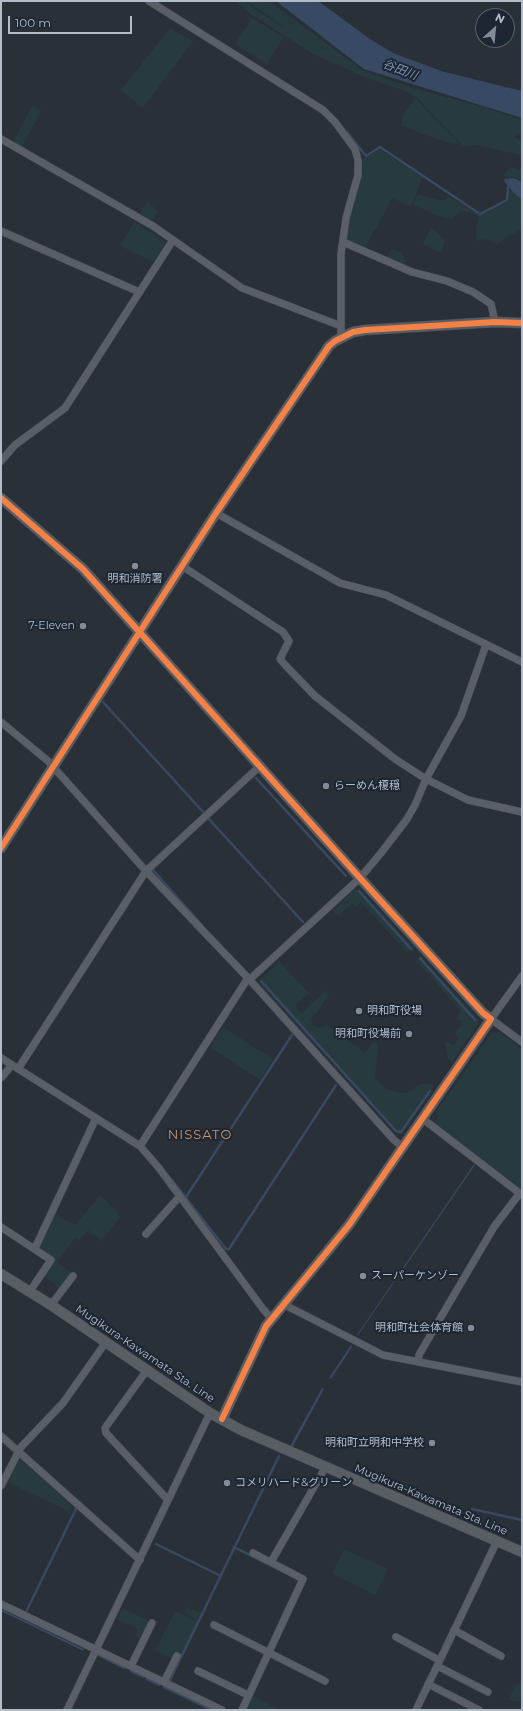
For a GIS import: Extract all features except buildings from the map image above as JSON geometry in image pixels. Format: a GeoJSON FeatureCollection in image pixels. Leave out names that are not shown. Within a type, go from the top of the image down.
{"type":"FeatureCollection","features":[{"type":"Feature","properties":{"kind":"street"},"geometry":{"type":"LineString","coordinates":[[149,1],[324,110],[355,149],[358,160],[358,175],[346,218],[341,254],[341,336]]}},
{"type":"Feature","properties":{"kind":"street"},"geometry":{"type":"LineString","coordinates":[[1,139],[153,226],[242,288],[341,326]]}},
{"type":"Feature","properties":{"kind":"street"},"geometry":{"type":"LineString","coordinates":[[1,231],[139,292]]}},
{"type":"Feature","properties":{"kind":"street"},"geometry":{"type":"LineString","coordinates":[[1,461],[15,445],[65,408],[173,240]]}},
{"type":"Feature","properties":{"kind":"street"},"geometry":{"type":"LineString","coordinates":[[343,242],[412,272],[447,281],[473,292],[491,304],[495,322]]}},
{"type":"Feature","properties":{"kind":"street"},"geometry":{"type":"LineString","coordinates":[[1,848],[216,513],[329,346],[341,336],[365,330],[495,322],[522,323]]}},
{"type":"Feature","properties":{"kind":"street"},"geometry":{"type":"LineString","coordinates":[[1,498],[83,569],[483,1013],[522,1042]]}},
{"type":"Feature","properties":{"kind":"street"},"geometry":{"type":"LineString","coordinates":[[216,513],[340,583],[386,595],[486,646],[522,662]]}},
{"type":"Feature","properties":{"kind":"street"},"geometry":{"type":"LineString","coordinates":[[182,566],[283,632],[289,641],[280,659],[315,696],[395,759],[426,779],[468,800],[522,812]]}},
{"type":"Feature","properties":{"kind":"street"},"geometry":{"type":"LineString","coordinates":[[140,1146],[248,979],[360,878],[407,819],[415,805],[426,779],[461,716],[486,646]]}},
{"type":"Feature","properties":{"kind":"street"},"geometry":{"type":"LineString","coordinates":[[1,722],[48,761],[146,871],[248,979],[394,1140],[404,1148]]}},
{"type":"Feature","properties":{"kind":"street"},"geometry":{"type":"LineString","coordinates":[[1,1078],[15,1067],[146,871],[260,766]]}},
{"type":"Feature","properties":{"kind":"street"},"geometry":{"type":"LineString","coordinates":[[222,1419],[259,1339],[271,1318],[337,1241],[404,1148],[491,1019],[522,976]]}},
{"type":"Feature","properties":{"kind":"street"},"geometry":{"type":"LineString","coordinates":[[1,1058],[140,1146],[180,1196],[261,1307],[271,1318]]}},
{"type":"Feature","properties":{"kind":"street"},"geometry":{"type":"LineString","coordinates":[[35,1248],[96,1118]]}},
{"type":"Feature","properties":{"kind":"street"},"geometry":{"type":"LineString","coordinates":[[418,1361],[419,1355],[494,1227],[521,1194],[423,1119]]}},
{"type":"Feature","properties":{"kind":"street"},"geometry":{"type":"LineString","coordinates":[[146,1234],[180,1196]]}},
{"type":"Feature","properties":{"kind":"street"},"geometry":{"type":"LineString","coordinates":[[1,1227],[35,1248],[51,1260],[30,1291]]}},
{"type":"Feature","properties":{"kind":"street","name":"Mugikura-Kawamata Sta. Line"},"geometry":{"type":"LineString","coordinates":[[1,1274],[30,1291],[210,1413],[255,1438],[522,1552]]}},
{"type":"Feature","properties":{"kind":"street"},"geometry":{"type":"LineString","coordinates":[[51,1305],[73,1276]]}},
{"type":"Feature","properties":{"kind":"street"},"geometry":{"type":"LineString","coordinates":[[283,1304],[383,1355],[522,1382]]}},
{"type":"Feature","properties":{"kind":"street"},"geometry":{"type":"LineString","coordinates":[[1,1486],[18,1451],[63,1403],[106,1342]]}},
{"type":"Feature","properties":{"kind":"street"},"geometry":{"type":"LineString","coordinates":[[147,1370],[105,1428],[106,1433],[168,1500]]}},
{"type":"Feature","properties":{"kind":"street"},"geometry":{"type":"LineString","coordinates":[[67,1710],[210,1413]]}},
{"type":"Feature","properties":{"kind":"street"},"geometry":{"type":"LineString","coordinates":[[1,1436],[140,1560]]}},
{"type":"Feature","properties":{"kind":"street"},"geometry":{"type":"LineString","coordinates":[[271,1562],[325,1468]]}},
{"type":"Feature","properties":{"kind":"street"},"geometry":{"type":"LineString","coordinates":[[416,1710],[497,1541]]}},
{"type":"Feature","properties":{"kind":"street"},"geometry":{"type":"LineString","coordinates":[[242,1710],[303,1579],[253,1553]]}},
{"type":"Feature","properties":{"kind":"street"},"geometry":{"type":"LineString","coordinates":[[1,1604],[222,1710]]}},
{"type":"Feature","properties":{"kind":"street"},"geometry":{"type":"LineString","coordinates":[[131,1666],[152,1623]]}},
{"type":"Feature","properties":{"kind":"street"},"geometry":{"type":"LineString","coordinates":[[214,1625],[325,1681]]}},
{"type":"Feature","properties":{"kind":"street"},"geometry":{"type":"LineString","coordinates":[[454,1630],[501,1656]]}},
{"type":"Feature","properties":{"kind":"street"},"geometry":{"type":"LineString","coordinates":[[396,1637],[488,1692]]}},
{"type":"Feature","properties":{"kind":"street"},"geometry":{"type":"LineString","coordinates":[[164,1682],[177,1656]]}},
{"type":"Feature","properties":{"kind":"street"},"geometry":{"type":"LineString","coordinates":[[198,1671],[248,1695]]}},
{"type":"Feature","properties":{"kind":"street"},"geometry":{"type":"LineString","coordinates":[[428,1684],[479,1710]]}},
{"type":"Feature","properties":{"kind":"green space"},"geometry":{"type":"Polygon","coordinates":[[[235,1],[246,1],[251,6],[287,29],[247,1],[269,1],[330,46],[363,71],[414,88],[490,109],[522,120],[522,132],[515,137],[522,142],[522,155],[475,145],[463,146],[417,98],[408,92],[364,77],[313,54],[251,14],[235,1]]]}},
{"type":"Feature","properties":{"kind":"green space"},"geometry":{"type":"Polygon","coordinates":[[[252,18],[283,37],[267,64],[235,44],[252,18]]]}},
{"type":"Feature","properties":{"kind":"green space"},"geometry":{"type":"Polygon","coordinates":[[[170,28],[193,41],[143,108],[121,90],[170,28]]]}},
{"type":"Feature","properties":{"kind":"green space"},"geometry":{"type":"Polygon","coordinates":[[[415,98],[459,143],[454,144],[401,126],[402,117],[415,98]]]}},
{"type":"Feature","properties":{"kind":"green space"},"geometry":{"type":"Polygon","coordinates":[[[32,105],[41,111],[22,147],[13,142],[32,105]]]}},
{"type":"Feature","properties":{"kind":"green space"},"geometry":{"type":"Polygon","coordinates":[[[379,149],[423,177],[411,207],[392,198],[376,229],[374,229],[366,247],[346,240],[349,219],[360,181],[363,158],[368,157],[379,149]]]}},
{"type":"Feature","properties":{"kind":"green space"},"geometry":{"type":"Polygon","coordinates":[[[510,167],[522,170],[522,181],[514,177],[505,177],[504,174],[510,167]]]}},
{"type":"Feature","properties":{"kind":"green space"},"geometry":{"type":"Polygon","coordinates":[[[508,188],[522,200],[522,229],[503,239],[498,245],[486,239],[476,241],[479,217],[470,212],[461,211],[452,219],[448,219],[414,205],[417,194],[439,200],[445,200],[449,197],[480,215],[507,202],[508,188]]]}},
{"type":"Feature","properties":{"kind":"green space"},"geometry":{"type":"Polygon","coordinates":[[[147,201],[158,211],[152,221],[140,213],[147,201]]]}},
{"type":"Feature","properties":{"kind":"green space"},"geometry":{"type":"Polygon","coordinates":[[[134,222],[166,242],[153,262],[120,246],[134,222]]]}},
{"type":"Feature","properties":{"kind":"green space"},"geometry":{"type":"Polygon","coordinates":[[[431,227],[445,240],[441,253],[423,244],[431,227]]]}},
{"type":"Feature","properties":{"kind":"green space"},"geometry":{"type":"Polygon","coordinates":[[[394,249],[401,252],[404,256],[406,267],[386,258],[390,251],[394,249]]]}},
{"type":"Feature","properties":{"kind":"green space"},"geometry":{"type":"Polygon","coordinates":[[[355,889],[361,891],[415,949],[413,952],[407,952],[361,902],[356,906],[352,903],[340,914],[342,919],[333,911],[355,889]]]}},
{"type":"Feature","properties":{"kind":"green space"},"geometry":{"type":"Polygon","coordinates":[[[421,957],[479,1022],[452,1062],[448,1059],[445,1043],[446,1041],[454,1045],[459,1037],[455,1034],[463,1022],[457,1018],[461,1011],[416,961],[421,957]]]}},
{"type":"Feature","properties":{"kind":"green space"},"geometry":{"type":"Polygon","coordinates":[[[280,962],[309,993],[295,1006],[302,1013],[325,991],[329,994],[317,1013],[313,1015],[311,1020],[313,1025],[318,1028],[327,1025],[365,1053],[373,1042],[376,1042],[378,1046],[375,1077],[380,1084],[387,1089],[406,1093],[420,1084],[429,1083],[434,1086],[402,1133],[398,1134],[395,1132],[260,983],[263,977],[280,962]]]}},
{"type":"Feature","properties":{"kind":"green space"},"geometry":{"type":"Polygon","coordinates":[[[223,1027],[273,1059],[260,1080],[210,1047],[223,1027]]]}},
{"type":"Feature","properties":{"kind":"green space"},"geometry":{"type":"Polygon","coordinates":[[[500,1032],[522,1049],[522,1190],[434,1123],[439,1116],[435,1113],[492,1033],[500,1032]]]}},
{"type":"Feature","properties":{"kind":"green space"},"geometry":{"type":"Polygon","coordinates":[[[100,1195],[116,1210],[120,1218],[101,1241],[88,1230],[79,1240],[75,1238],[57,1262],[72,1273],[61,1289],[44,1276],[55,1261],[39,1247],[54,1214],[75,1225],[100,1195]]]}},
{"type":"Feature","properties":{"kind":"green space"},"geometry":{"type":"Polygon","coordinates":[[[20,1459],[71,1505],[68,1511],[7,1482],[20,1459]]]}},
{"type":"Feature","properties":{"kind":"green space"},"geometry":{"type":"Polygon","coordinates":[[[344,1549],[388,1569],[375,1595],[332,1574],[344,1549]]]}},
{"type":"Feature","properties":{"kind":"green space"},"geometry":{"type":"Polygon","coordinates":[[[187,1607],[200,1613],[197,1620],[184,1613],[187,1607]]]}},
{"type":"Feature","properties":{"kind":"green space"},"geometry":{"type":"Polygon","coordinates":[[[123,1608],[149,1621],[140,1639],[135,1636],[138,1629],[117,1619],[123,1608]]]}},
{"type":"Feature","properties":{"kind":"green space"},"geometry":{"type":"Polygon","coordinates":[[[175,1611],[198,1622],[178,1662],[155,1650],[175,1611]]]}},
{"type":"Feature","properties":{"kind":"green space"},"geometry":{"type":"Polygon","coordinates":[[[517,1683],[522,1684],[522,1702],[508,1700],[517,1683]]]}},
{"type":"Feature","properties":{"kind":"green space"},"geometry":{"type":"Polygon","coordinates":[[[251,1695],[278,1709],[278,1710],[243,1710],[251,1695]]]}},
{"type":"Feature","properties":{"kind":"water","name":"谷田川"},"geometry":{"type":"Polygon","coordinates":[[[276,1],[318,1],[370,39],[393,53],[441,71],[522,91],[522,118],[364,69],[276,1]]]}},
{"type":"Feature","properties":{"kind":"water"},"geometry":{"type":"Polygon","coordinates":[[[514,178],[522,182],[522,200],[504,181],[505,179],[514,178]]]}},
{"type":"Feature","properties":{"kind":"water"},"geometry":{"type":"Polygon","coordinates":[[[474,1164],[475,1165],[357,1335],[474,1164]]]}},
{"type":"Feature","properties":{"kind":"water"},"geometry":{"type":"Polygon","coordinates":[[[351,1345],[352,1347],[331,1379],[329,1378],[351,1345]]]}},
{"type":"Feature","properties":{"kind":"water"},"geometry":{"type":"Polygon","coordinates":[[[322,1388],[324,1389],[292,1448],[290,1446],[322,1388]]]}},
{"type":"Feature","properties":{"kind":"water"},"geometry":{"type":"Polygon","coordinates":[[[1,1609],[84,1649],[83,1651],[1,1611],[1,1609]]]}},
{"type":"Feature","properties":{"kind":"waterway"},"geometry":{"type":"LineString","coordinates":[[347,132],[366,156],[380,147],[480,214],[507,200],[508,187]]}},
{"type":"Feature","properties":{"kind":"waterway"},"geometry":{"type":"LineString","coordinates":[[103,702],[204,813]]}},
{"type":"Feature","properties":{"kind":"waterway"},"geometry":{"type":"LineString","coordinates":[[256,778],[346,876]]}},
{"type":"Feature","properties":{"kind":"waterway"},"geometry":{"type":"LineString","coordinates":[[208,818],[303,922]]}},
{"type":"Feature","properties":{"kind":"waterway"},"geometry":{"type":"LineString","coordinates":[[152,869],[202,925]]}},
{"type":"Feature","properties":{"kind":"waterway"},"geometry":{"type":"LineString","coordinates":[[359,891],[411,949]]}},
{"type":"Feature","properties":{"kind":"waterway"},"geometry":{"type":"LineString","coordinates":[[420,958],[475,1020]]}},
{"type":"Feature","properties":{"kind":"waterway"},"geometry":{"type":"LineString","coordinates":[[261,981],[396,1131],[401,1132],[430,1091]]}},
{"type":"Feature","properties":{"kind":"waterway"},"geometry":{"type":"LineString","coordinates":[[186,1197],[292,1035]]}},
{"type":"Feature","properties":{"kind":"waterway"},"geometry":{"type":"LineString","coordinates":[[172,1180],[226,1249],[229,1249],[336,1085]]}},
{"type":"Feature","properties":{"kind":"waterway"},"geometry":{"type":"LineString","coordinates":[[170,1680],[279,1456]]}},
{"type":"Feature","properties":{"kind":"waterway"},"geometry":{"type":"LineString","coordinates":[[26,1612],[77,1507]]}},
{"type":"Feature","properties":{"kind":"waterway"},"geometry":{"type":"LineString","coordinates":[[472,1509],[522,1520]]}},
{"type":"Feature","properties":{"kind":"waterway"},"geometry":{"type":"LineString","coordinates":[[156,1544],[221,1576]]}},
{"type":"Feature","properties":{"kind":"waterway"},"geometry":{"type":"LineString","coordinates":[[234,1547],[265,1563]]}},
{"type":"Feature","properties":{"kind":"waterway"},"geometry":{"type":"LineString","coordinates":[[98,1655],[124,1668]]}},
{"type":"Feature","properties":{"kind":"waterway"},"geometry":{"type":"LineString","coordinates":[[131,1671],[143,1677]]}},
{"type":"Feature","properties":{"kind":"waterway"},"geometry":{"type":"LineString","coordinates":[[147,1679],[159,1685]]}},
{"type":"Feature","properties":{"kind":"waterway"},"geometry":{"type":"LineString","coordinates":[[164,1687],[212,1710]]}},
{"type":"Feature","properties":{"kind":"cycle path"},"geometry":{"type":"LineString","coordinates":[[1,848],[216,513],[329,346],[335,341],[353,332],[365,330],[495,322],[522,323]]}},
{"type":"Feature","properties":{"kind":"cycle path"},"geometry":{"type":"LineString","coordinates":[[1,498],[83,569],[360,878],[483,1013],[491,1019],[349,1225],[266,1326],[222,1419]]}},
{"type":"Feature","properties":{"kind":"place","name":"明和消防署"},"geometry":{"type":"Point","coordinates":[135,566]}},
{"type":"Feature","properties":{"kind":"place","name":"7-Eleven"},"geometry":{"type":"Point","coordinates":[83,626]}},
{"type":"Feature","properties":{"kind":"place","name":"らーめん榎穏"},"geometry":{"type":"Point","coordinates":[326,786]}},
{"type":"Feature","properties":{"kind":"place","name":"明和町役場"},"geometry":{"type":"Point","coordinates":[359,1011]}},
{"type":"Feature","properties":{"kind":"place","name":"明和町役場前"},"geometry":{"type":"Point","coordinates":[409,1034]}},
{"type":"Feature","properties":{"kind":"place","name":"スーパーケンゾー"},"geometry":{"type":"Point","coordinates":[363,1276]}},
{"type":"Feature","properties":{"kind":"place","name":"明和町社会体育館"},"geometry":{"type":"Point","coordinates":[471,1328]}},
{"type":"Feature","properties":{"kind":"place","name":"明和町立明和中学校"},"geometry":{"type":"Point","coordinates":[432,1443]}},
{"type":"Feature","properties":{"kind":"place","name":"コメリハード&グリーン"},"geometry":{"type":"Point","coordinates":[227,1483]}},
{"type":"Feature","properties":{"kind":"district","name":"NISSATO"},"geometry":{"type":"Point","coordinates":[200,1135]}}]}
